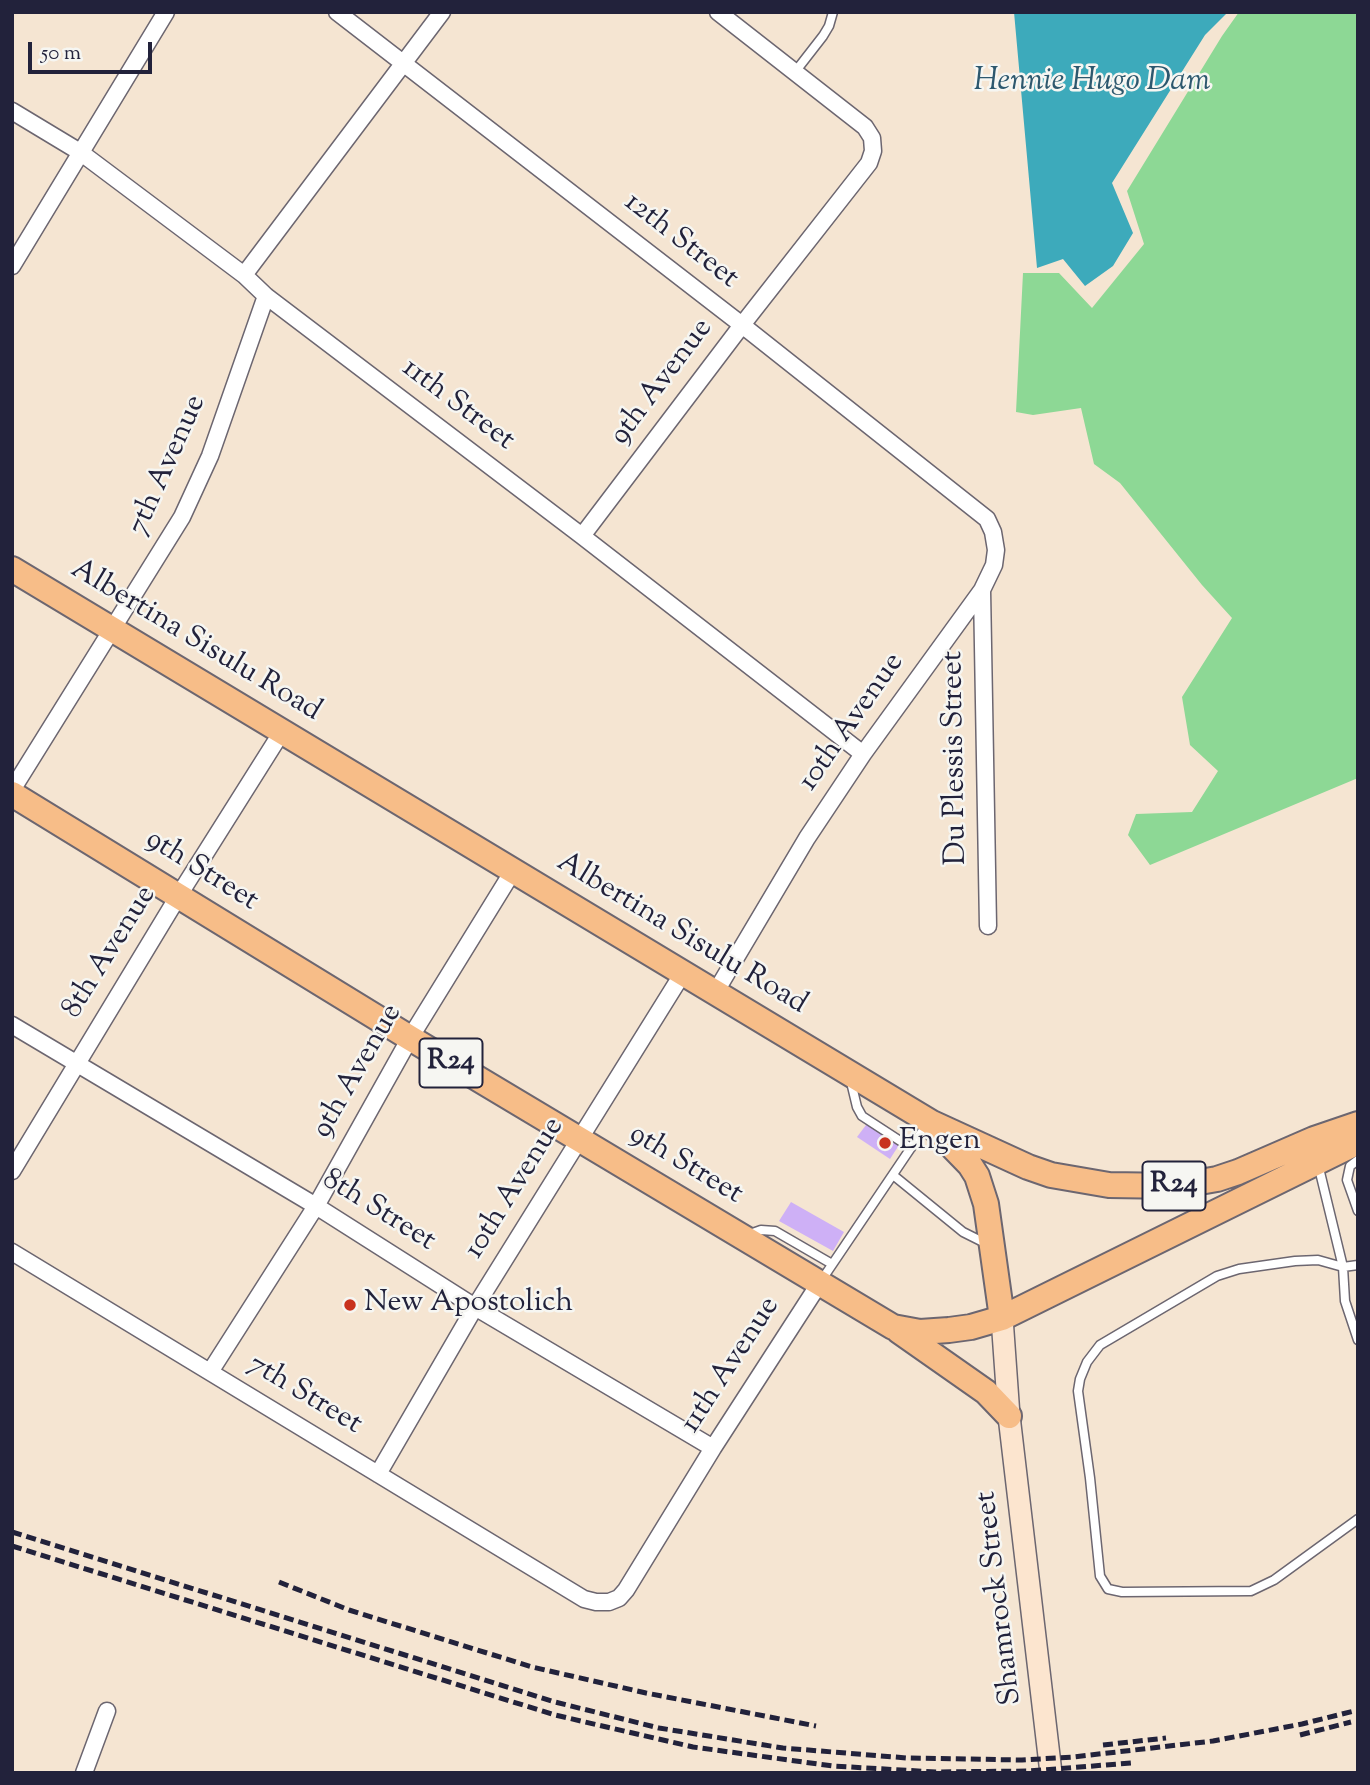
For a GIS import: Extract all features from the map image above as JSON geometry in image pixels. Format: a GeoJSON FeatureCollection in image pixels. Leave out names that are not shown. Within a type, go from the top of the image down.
{"type":"FeatureCollection","features":[{"type":"Feature","properties":{"kind":"main road","name":"Albertina Sisulu Road"},"geometry":{"type":"LineString","coordinates":[[12,569],[930,1122],[1028,1167],[1051,1175],[1131,1187],[1177,1186],[1217,1179],[1316,1150],[1358,1124]]}},
{"type":"Feature","properties":{"kind":"main road","name":"9th Street"},"geometry":{"type":"LineString","coordinates":[[12,792],[410,1038],[741,1237],[825,1274],[893,1327],[920,1332],[949,1331],[1002,1318],[1316,1150],[1358,1142]]}},
{"type":"Feature","properties":{"kind":"main road"},"geometry":{"type":"LineString","coordinates":[[930,1122],[970,1165],[976,1176],[986,1204],[1002,1318]]}},
{"type":"Feature","properties":{"kind":"main road"},"geometry":{"type":"LineString","coordinates":[[893,1327],[986,1392],[1009,1416]]}},
{"type":"Feature","properties":{"kind":"street"},"geometry":{"type":"LineString","coordinates":[[12,266],[166,12]]}},
{"type":"Feature","properties":{"kind":"street","name":"12th Street"},"geometry":{"type":"LineString","coordinates":[[337,12],[743,325],[987,519]]}},
{"type":"Feature","properties":{"kind":"street"},"geometry":{"type":"LineString","coordinates":[[244,275],[442,12]]}},
{"type":"Feature","properties":{"kind":"street"},"geometry":{"type":"LineString","coordinates":[[718,12],[795,72]]}},
{"type":"Feature","properties":{"kind":"street","name":"9th Avenue"},"geometry":{"type":"LineString","coordinates":[[582,536],[869,163],[873,151],[872,138],[865,127],[795,72]]}},
{"type":"Feature","properties":{"kind":"street","name":"11th Street"},"geometry":{"type":"LineString","coordinates":[[12,111],[80,152],[244,275],[265,296],[582,536],[863,754]]}},
{"type":"Feature","properties":{"kind":"street","name":"7th Avenue"},"geometry":{"type":"LineString","coordinates":[[12,792],[169,541],[193,496],[265,296]]}},
{"type":"Feature","properties":{"kind":"street","name":"10th Avenue"},"geometry":{"type":"LineString","coordinates":[[715,993],[807,838],[863,754],[982,590],[994,565],[996,551],[987,519]]}},
{"type":"Feature","properties":{"kind":"street","name":"Du Plessis Street"},"geometry":{"type":"LineString","coordinates":[[982,590],[988,926]]}},
{"type":"Feature","properties":{"kind":"street","name":"8th Avenue"},"geometry":{"type":"LineString","coordinates":[[12,1171],[179,895],[283,730]]}},
{"type":"Feature","properties":{"kind":"street","name":"9th Avenue"},"geometry":{"type":"LineString","coordinates":[[210,1372],[316,1206],[410,1038],[513,871]]}},
{"type":"Feature","properties":{"kind":"street","name":"10th Avenue"},"geometry":{"type":"LineString","coordinates":[[378,1474],[475,1307],[683,973]]}},
{"type":"Feature","properties":{"kind":"street","name":"8th Street"},"geometry":{"type":"LineString","coordinates":[[12,1025],[316,1206],[475,1307],[713,1448]]}},
{"type":"Feature","properties":{"kind":"street","name":"7th Street"},"geometry":{"type":"LineString","coordinates":[[12,1252],[567,1588]]}},
{"type":"Feature","properties":{"kind":"street","name":"11th Avenue"},"geometry":{"type":"LineString","coordinates":[[567,1588],[584,1599],[596,1602],[609,1602],[620,1598],[825,1274]]}},
{"type":"Feature","properties":{"kind":"street","name":"Shamrock Street"},"geometry":{"type":"LineString","coordinates":[[1002,1318],[1009,1416],[1051,1773]]}},
{"type":"Feature","properties":{"kind":"street"},"geometry":{"type":"LineString","coordinates":[[84,1773],[107,1711]]}},
{"type":"Feature","properties":{"kind":"lane"},"geometry":{"type":"LineString","coordinates":[[795,72],[823,37],[833,12]]}},
{"type":"Feature","properties":{"kind":"lane"},"geometry":{"type":"LineString","coordinates":[[848,1072],[862,1116],[911,1148]]}},
{"type":"Feature","properties":{"kind":"lane","name":"11th Avenue"},"geometry":{"type":"LineString","coordinates":[[825,1274],[930,1122]]}},
{"type":"Feature","properties":{"kind":"lane"},"geometry":{"type":"LineString","coordinates":[[1316,1150],[1343,1267],[1345,1301],[1358,1340]]}},
{"type":"Feature","properties":{"kind":"lane"},"geometry":{"type":"LineString","coordinates":[[1358,1160],[1350,1166],[1347,1180],[1358,1211]]}},
{"type":"Feature","properties":{"kind":"lane"},"geometry":{"type":"LineString","coordinates":[[893,1175],[963,1232],[992,1247]]}},
{"type":"Feature","properties":{"kind":"lane"},"geometry":{"type":"LineString","coordinates":[[1358,1265],[1343,1267],[1318,1260],[1295,1261],[1239,1269],[1217,1276],[1100,1345],[1087,1362],[1078,1391],[1100,1576],[1108,1589],[1122,1592],[1251,1591],[1274,1580],[1358,1518]]}},
{"type":"Feature","properties":{"kind":"green space"},"geometry":{"type":"Polygon","coordinates":[[[1239,12],[1358,12],[1358,778],[1150,865],[1128,835],[1136,814],[1192,812],[1218,771],[1190,745],[1182,697],[1232,618],[1120,483],[1094,464],[1081,408],[1033,415],[1016,412],[1023,273],[1059,273],[1092,308],[1144,244],[1127,191],[1239,12]]]}},
{"type":"Feature","properties":{"kind":"water","name":"Hennie Hugo Dam"},"geometry":{"type":"Polygon","coordinates":[[[1014,12],[1228,12],[1205,35],[1112,183],[1133,233],[1113,266],[1085,286],[1063,259],[1037,268],[1014,12]]]}},
{"type":"Feature","properties":{"kind":"building"},"geometry":{"type":"Polygon","coordinates":[[[869,1121],[901,1142],[890,1159],[857,1137],[869,1121]]]}},
{"type":"Feature","properties":{"kind":"building"},"geometry":{"type":"Polygon","coordinates":[[[791,1202],[844,1232],[833,1251],[779,1221],[791,1202]]]}},
{"type":"Feature","properties":{"kind":"railway"},"geometry":{"type":"LineString","coordinates":[[12,1532],[555,1702],[659,1728],[783,1748],[907,1758],[1022,1760],[1073,1757],[1213,1741],[1358,1710]]}},
{"type":"Feature","properties":{"kind":"railway"},"geometry":{"type":"LineString","coordinates":[[12,1546],[555,1715],[693,1747],[833,1766],[936,1772],[1029,1771],[1131,1763]]}},
{"type":"Feature","properties":{"kind":"railway"},"geometry":{"type":"LineString","coordinates":[[279,1582],[349,1610],[532,1667],[646,1693],[816,1726]]}},
{"type":"Feature","properties":{"kind":"railway"},"geometry":{"type":"LineString","coordinates":[[1300,1735],[1351,1722]]}},
{"type":"Feature","properties":{"kind":"railway"},"geometry":{"type":"LineString","coordinates":[[1103,1745],[1166,1738]]}},
{"type":"Feature","properties":{"kind":"place","name":"Engen"},"geometry":{"type":"Point","coordinates":[885,1143]}},
{"type":"Feature","properties":{"kind":"place","name":"New Apostolich"},"geometry":{"type":"Point","coordinates":[350,1305]}}]}
